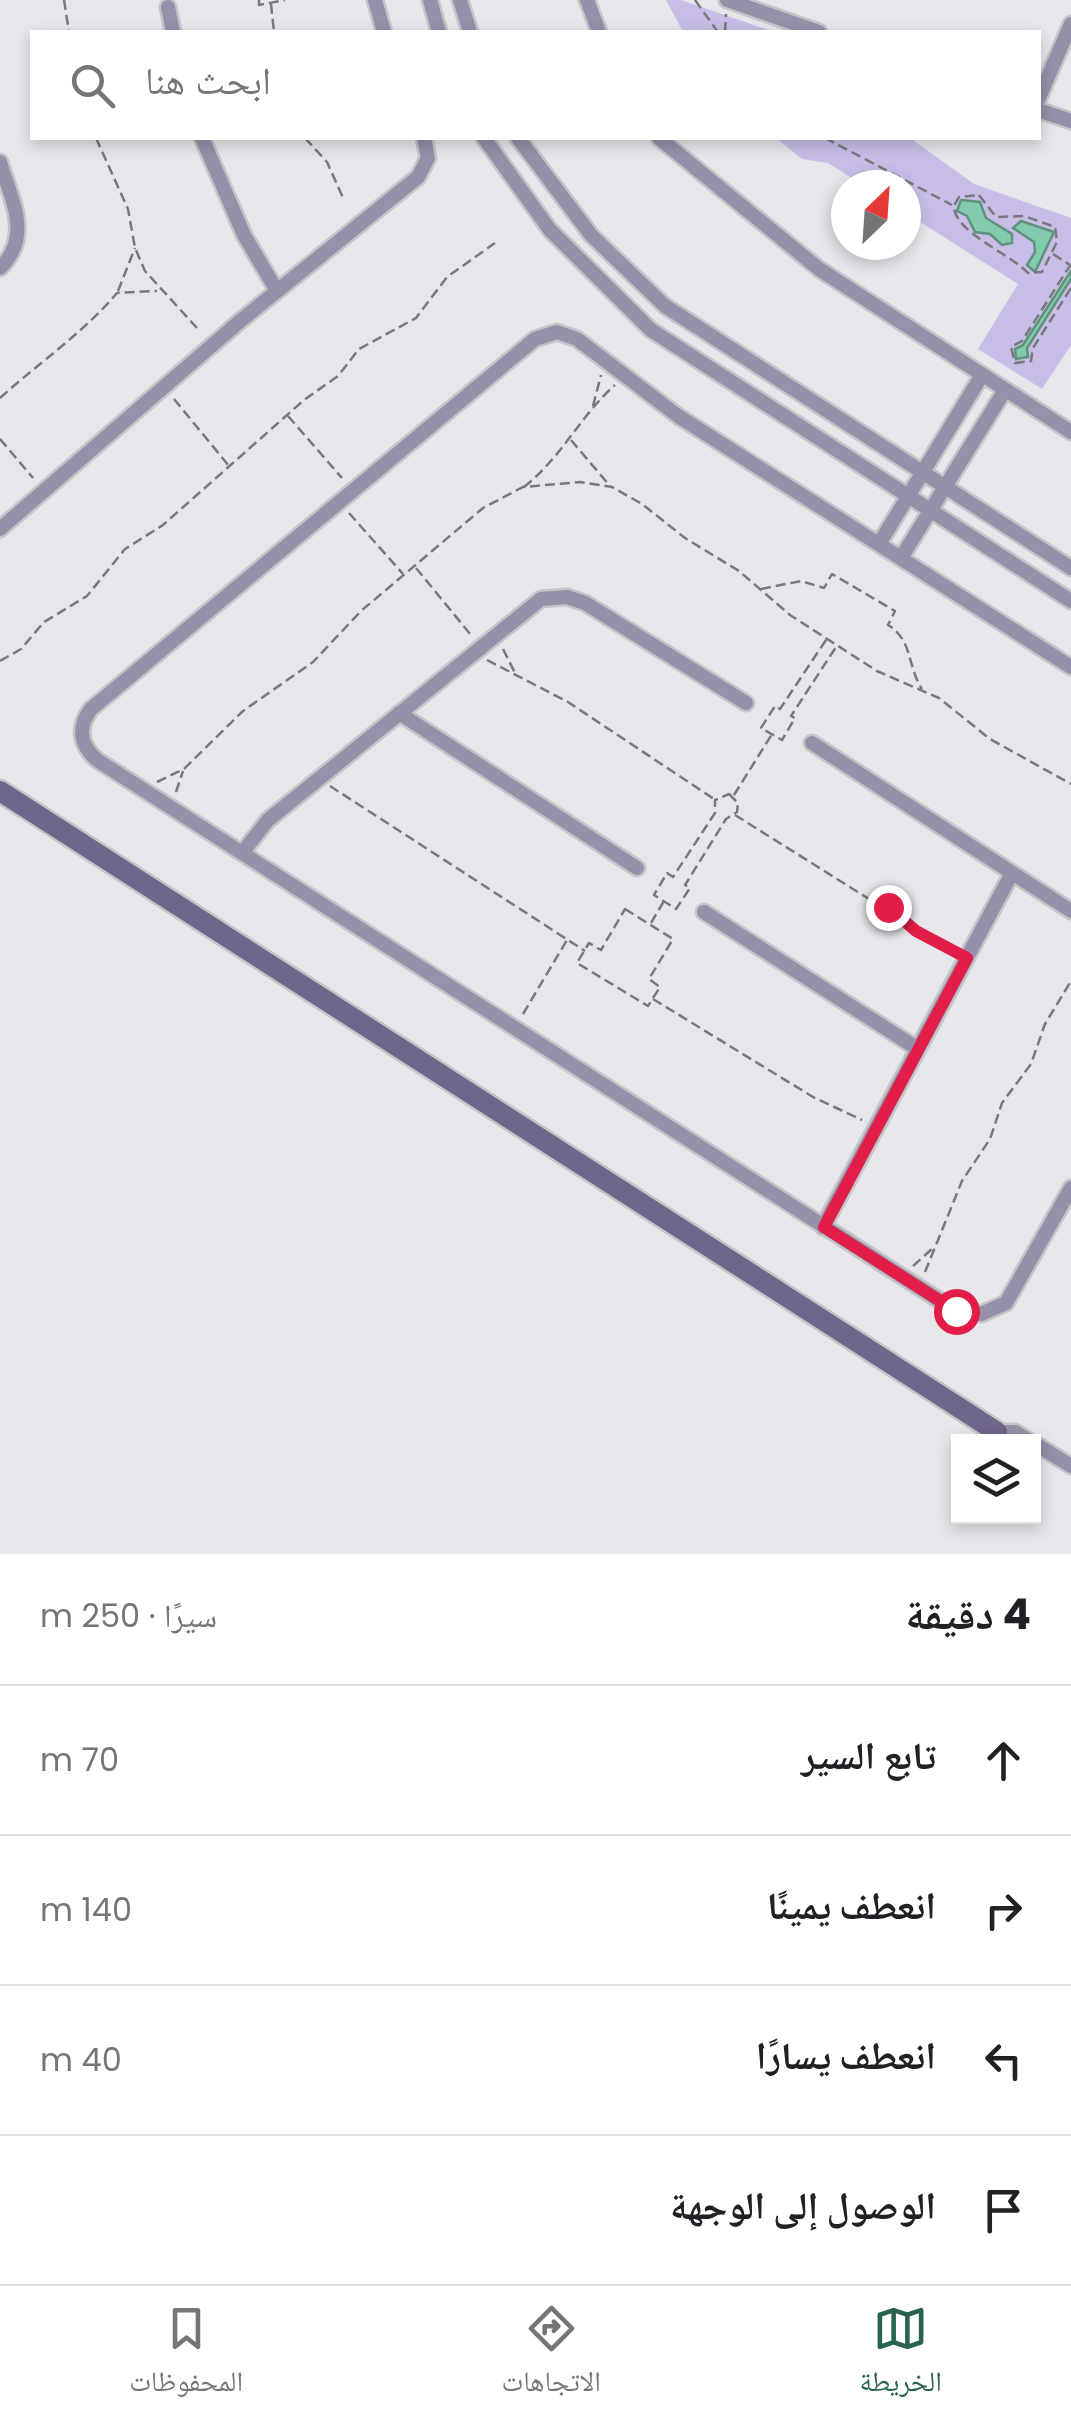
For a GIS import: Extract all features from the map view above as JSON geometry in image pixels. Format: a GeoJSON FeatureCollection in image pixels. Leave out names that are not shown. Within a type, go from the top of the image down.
{"type":"FeatureCollection","features":[{"type":"Feature","properties":{"kind":"main road"},"geometry":{"type":"LineString","coordinates":[[0,791],[997,1432]]}},
{"type":"Feature","properties":{"kind":"street"},"geometry":{"type":"LineString","coordinates":[[374,0],[383,30]]}},
{"type":"Feature","properties":{"kind":"street"},"geometry":{"type":"LineString","coordinates":[[430,0],[439,30]]}},
{"type":"Feature","properties":{"kind":"street"},"geometry":{"type":"LineString","coordinates":[[460,0],[469,30]]}},
{"type":"Feature","properties":{"kind":"street"},"geometry":{"type":"LineString","coordinates":[[587,0],[598,30]]}},
{"type":"Feature","properties":{"kind":"street"},"geometry":{"type":"LineString","coordinates":[[729,1],[813,30]]}},
{"type":"Feature","properties":{"kind":"street"},"geometry":{"type":"LineString","coordinates":[[168,7],[173,30]]}},
{"type":"Feature","properties":{"kind":"street"},"geometry":{"type":"LineString","coordinates":[[1041,93],[1071,24]]}},
{"type":"Feature","properties":{"kind":"street"},"geometry":{"type":"LineString","coordinates":[[1041,111],[1071,122]]}},
{"type":"Feature","properties":{"kind":"street"},"geometry":{"type":"LineString","coordinates":[[203,140],[244,235],[277,291]]}},
{"type":"Feature","properties":{"kind":"street"},"geometry":{"type":"LineString","coordinates":[[0,529],[277,291],[418,177],[428,158],[424,140]]}},
{"type":"Feature","properties":{"kind":"street"},"geometry":{"type":"LineString","coordinates":[[485,140],[550,230],[651,330],[1071,601]]}},
{"type":"Feature","properties":{"kind":"street"},"geometry":{"type":"LineString","coordinates":[[519,140],[580,222],[664,306],[1071,568]]}},
{"type":"Feature","properties":{"kind":"street"},"geometry":{"type":"LineString","coordinates":[[661,140],[819,269],[1071,432]]}},
{"type":"Feature","properties":{"kind":"street"},"geometry":{"type":"LineString","coordinates":[[0,162],[19,232],[14,251],[0,268]]}},
{"type":"Feature","properties":{"kind":"street"},"geometry":{"type":"LineString","coordinates":[[1071,667],[623,378],[571,336],[542,335],[86,715],[82,738],[90,754],[170,808],[964,1314],[998,1309],[1012,1296],[1071,1188]]}},
{"type":"Feature","properties":{"kind":"street"},"geometry":{"type":"LineString","coordinates":[[879,544],[982,375]]}},
{"type":"Feature","properties":{"kind":"street"},"geometry":{"type":"LineString","coordinates":[[901,558],[1005,390]]}},
{"type":"Feature","properties":{"kind":"street"},"geometry":{"type":"LineString","coordinates":[[242,853],[268,820],[495,633],[542,599],[576,600],[746,703]]}},
{"type":"Feature","properties":{"kind":"street"},"geometry":{"type":"LineString","coordinates":[[398,713],[638,868]]}},
{"type":"Feature","properties":{"kind":"street"},"geometry":{"type":"LineString","coordinates":[[812,744],[1071,911]]}},
{"type":"Feature","properties":{"kind":"street"},"geometry":{"type":"LineString","coordinates":[[824,1227],[1012,873]]}},
{"type":"Feature","properties":{"kind":"street"},"geometry":{"type":"LineString","coordinates":[[704,912],[918,1050]]}},
{"type":"Feature","properties":{"kind":"street"},"geometry":{"type":"LineString","coordinates":[[997,1432],[1018,1434]]}},
{"type":"Feature","properties":{"kind":"street"},"geometry":{"type":"LineString","coordinates":[[1041,1448],[1071,1466]]}},
{"type":"Feature","properties":{"kind":"path"},"geometry":{"type":"LineString","coordinates":[[64,0],[69,30]]}},
{"type":"Feature","properties":{"kind":"path"},"geometry":{"type":"LineString","coordinates":[[259,0],[260,5],[286,0]]}},
{"type":"Feature","properties":{"kind":"path"},"geometry":{"type":"LineString","coordinates":[[694,0],[716,30]]}},
{"type":"Feature","properties":{"kind":"path"},"geometry":{"type":"LineString","coordinates":[[725,30],[729,1]]}},
{"type":"Feature","properties":{"kind":"path"},"geometry":{"type":"LineString","coordinates":[[271,4],[274,30]]}},
{"type":"Feature","properties":{"kind":"path"},"geometry":{"type":"LineString","coordinates":[[97,140],[128,209],[135,248],[160,291],[197,328]]}},
{"type":"Feature","properties":{"kind":"path"},"geometry":{"type":"LineString","coordinates":[[307,140],[327,162],[344,200]]}},
{"type":"Feature","properties":{"kind":"path"},"geometry":{"type":"LineString","coordinates":[[829,140],[954,206]]}},
{"type":"Feature","properties":{"kind":"path"},"geometry":{"type":"LineString","coordinates":[[979,195],[996,217],[1024,216],[1050,224],[1057,232],[1042,272],[1032,274],[993,243],[972,235],[955,216],[954,206],[959,197],[979,195]]}},
{"type":"Feature","properties":{"kind":"path"},"geometry":{"type":"LineString","coordinates":[[0,661],[20,649],[44,622],[87,596],[125,549],[163,526],[338,376],[358,349],[416,318],[446,277],[494,243]]}},
{"type":"Feature","properties":{"kind":"path"},"geometry":{"type":"LineString","coordinates":[[0,398],[40,360],[86,328],[117,293],[135,248]]}},
{"type":"Feature","properties":{"kind":"path"},"geometry":{"type":"LineString","coordinates":[[1052,253],[1071,265],[1022,341],[1011,347],[1014,364],[1031,361],[1033,348],[1071,288]]}},
{"type":"Feature","properties":{"kind":"path"},"geometry":{"type":"LineString","coordinates":[[117,293],[160,291]]}},
{"type":"Feature","properties":{"kind":"path"},"geometry":{"type":"LineString","coordinates":[[592,407],[604,363]]}},
{"type":"Feature","properties":{"kind":"path"},"geometry":{"type":"LineString","coordinates":[[523,488],[571,440],[592,407],[623,378]]}},
{"type":"Feature","properties":{"kind":"path"},"geometry":{"type":"LineString","coordinates":[[164,387],[230,467]]}},
{"type":"Feature","properties":{"kind":"path"},"geometry":{"type":"LineString","coordinates":[[288,415],[352,491]]}},
{"type":"Feature","properties":{"kind":"path"},"geometry":{"type":"LineString","coordinates":[[0,438],[44,491]]}},
{"type":"Feature","properties":{"kind":"path"},"geometry":{"type":"LineString","coordinates":[[571,440],[612,487]]}},
{"type":"Feature","properties":{"kind":"path"},"geometry":{"type":"LineString","coordinates":[[339,502],[404,576]]}},
{"type":"Feature","properties":{"kind":"path"},"geometry":{"type":"LineString","coordinates":[[415,567],[477,649],[515,675],[568,702],[715,800]]}},
{"type":"Feature","properties":{"kind":"path"},"geometry":{"type":"LineString","coordinates":[[761,588],[801,581],[824,588],[832,574],[895,611],[888,625],[907,642],[910,668],[923,690]]}},
{"type":"Feature","properties":{"kind":"path"},"geometry":{"type":"LineString","coordinates":[[495,633],[515,675]]}},
{"type":"Feature","properties":{"kind":"path"},"geometry":{"type":"LineString","coordinates":[[827,638],[780,709],[774,706],[762,728],[782,740],[795,718],[791,716],[837,645]]}},
{"type":"Feature","properties":{"kind":"path"},"geometry":{"type":"LineString","coordinates":[[733,796],[772,734]]}},
{"type":"Feature","properties":{"kind":"path"},"geometry":{"type":"LineString","coordinates":[[170,808],[184,769]]}},
{"type":"Feature","properties":{"kind":"path"},"geometry":{"type":"LineString","coordinates":[[319,778],[585,951]]}},
{"type":"Feature","properties":{"kind":"path"},"geometry":{"type":"LineString","coordinates":[[715,800],[724,794],[733,796],[738,803],[736,814]]}},
{"type":"Feature","properties":{"kind":"path"},"geometry":{"type":"LineString","coordinates":[[715,800],[715,813],[674,877],[667,873],[654,895],[664,902],[676,909],[695,868],[726,819],[736,814]]}},
{"type":"Feature","properties":{"kind":"path"},"geometry":{"type":"LineString","coordinates":[[736,814],[967,958]]}},
{"type":"Feature","properties":{"kind":"path"},"geometry":{"type":"LineString","coordinates":[[650,924],[664,902]]}},
{"type":"Feature","properties":{"kind":"path"},"geometry":{"type":"LineString","coordinates":[[625,909],[673,938],[649,979],[660,986],[648,1006],[577,963],[585,951],[590,944],[601,950],[625,909]]}},
{"type":"Feature","properties":{"kind":"path"},"geometry":{"type":"LineString","coordinates":[[514,1028],[568,940]]}},
{"type":"Feature","properties":{"kind":"path"},"geometry":{"type":"LineString","coordinates":[[918,1288],[962,1182],[990,1139],[1002,1103],[1031,1064],[1045,1024],[1071,981]]}},
{"type":"Feature","properties":{"kind":"path"},"geometry":{"type":"LineString","coordinates":[[652,999],[843,1114],[878,1125]]}},
{"type":"Feature","properties":{"kind":"path"},"geometry":{"type":"LineString","coordinates":[[901,1276],[935,1246]]}},
{"type":"Feature","properties":{"kind":"shaded area"},"geometry":{"type":"Polygon","coordinates":[[[666,0],[681,0],[768,30],[682,30],[666,0]]]}},
{"type":"Feature","properties":{"kind":"shaded area"},"geometry":{"type":"Polygon","coordinates":[[[778,140],[913,140],[974,184],[1071,218],[1071,345],[1042,389],[978,349],[1018,284],[921,223],[921,170],[839,170],[828,163],[802,159],[778,140]]]}},
{"type":"Feature","properties":{"kind":"shaded area"},"geometry":{"type":"Polygon","coordinates":[[[961,200],[980,202],[986,218],[1012,234],[1012,243],[1002,245],[990,234],[975,232],[967,216],[957,211],[961,200]]]}},
{"type":"Feature","properties":{"kind":"shaded area"},"geometry":{"type":"Polygon","coordinates":[[[1021,221],[1054,232],[1035,272],[1027,265],[1035,252],[1034,242],[1013,228],[1021,221]]]}},
{"type":"Feature","properties":{"kind":"shaded area"},"geometry":{"type":"Polygon","coordinates":[[[1071,271],[1071,279],[1027,348],[1028,357],[1016,359],[1015,349],[1023,345],[1071,271]]]}},
{"type":"Feature","properties":{"kind":"route"},"geometry":{"type":"LineString","coordinates":[[888,907],[916,931],[967,958],[824,1227],[956,1311]]}}]}
